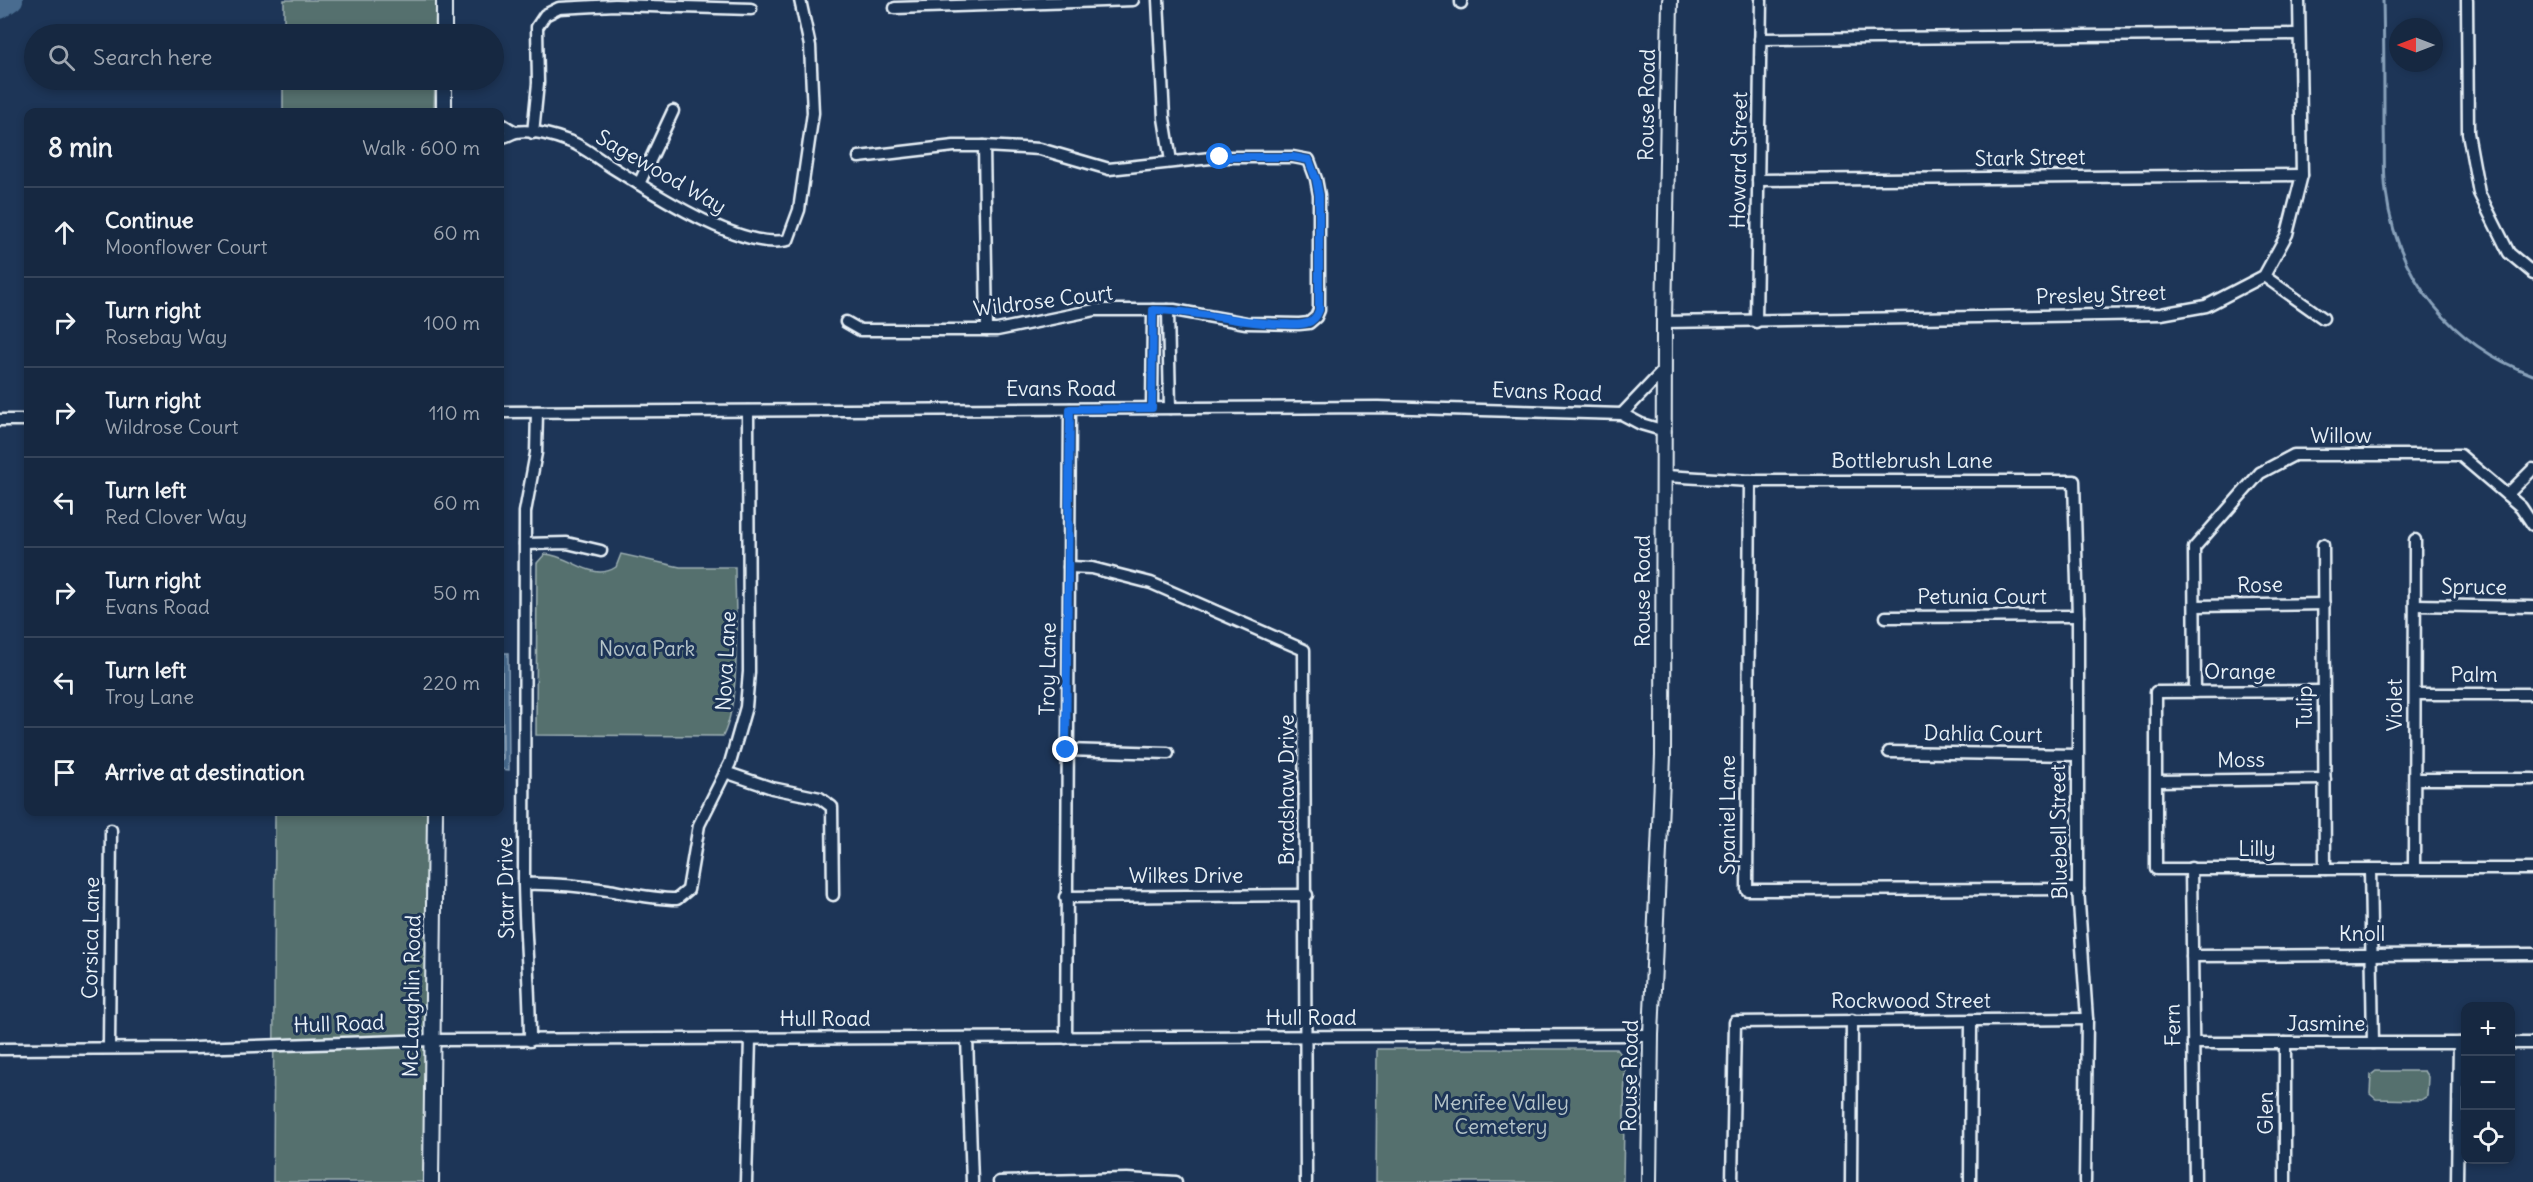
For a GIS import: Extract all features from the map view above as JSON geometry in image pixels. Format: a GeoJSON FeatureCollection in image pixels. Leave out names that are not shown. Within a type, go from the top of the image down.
{"type":"FeatureCollection","features":[{"type":"Feature","properties":{"kind":"street"},"geometry":{"type":"LineString","coordinates":[[444,0],[444,24]]}},
{"type":"Feature","properties":{"kind":"street","name":"Sagewood Way"},"geometry":{"type":"LineString","coordinates":[[504,125],[515,132],[533,133],[571,142],[639,184],[722,230],[769,242],[788,240],[799,210],[813,113],[810,46],[800,0]]}},
{"type":"Feature","properties":{"kind":"street"},"geometry":{"type":"LineString","coordinates":[[895,8],[1134,0]]}},
{"type":"Feature","properties":{"kind":"street"},"geometry":{"type":"LineString","coordinates":[[859,157],[954,146],[984,146],[1040,149],[1109,169],[1171,161],[1164,118],[1158,0]]}},
{"type":"Feature","properties":{"kind":"street","name":"Rouse Road"},"geometry":{"type":"LineString","coordinates":[[1649,1182],[1651,1035],[1663,756],[1664,322],[1670,0]]}},
{"type":"Feature","properties":{"kind":"street","name":"Howard Street"},"geometry":{"type":"LineString","coordinates":[[1756,322],[1761,0]]}},
{"type":"Feature","properties":{"kind":"street"},"geometry":{"type":"LineString","coordinates":[[2299,0],[2302,175],[2288,234],[2264,276],[2323,318]]}},
{"type":"Feature","properties":{"kind":"street"},"geometry":{"type":"LineString","coordinates":[[2467,0],[2468,133],[2479,193],[2509,253],[2533,273]]}},
{"type":"Feature","properties":{"kind":"street"},"geometry":{"type":"LineString","coordinates":[[533,133],[538,83],[537,27],[545,15],[559,8],[615,5],[751,9]]}},
{"type":"Feature","properties":{"kind":"street"},"geometry":{"type":"LineString","coordinates":[[1760,39],[2299,34]]}},
{"type":"Feature","properties":{"kind":"street"},"geometry":{"type":"LineString","coordinates":[[444,90],[444,108]]}},
{"type":"Feature","properties":{"kind":"street"},"geometry":{"type":"LineString","coordinates":[[639,184],[673,111]]}},
{"type":"Feature","properties":{"kind":"street","name":"Sagewood Way"},"geometry":{"type":"LineString","coordinates":[[504,138],[515,132]]}},
{"type":"Feature","properties":{"kind":"street"},"geometry":{"type":"LineString","coordinates":[[984,146],[987,330]]}},
{"type":"Feature","properties":{"kind":"street","name":"Wildrose Court"},"geometry":{"type":"LineString","coordinates":[[846,322],[860,330],[987,330],[1021,327],[1095,310],[1168,310],[1256,323],[1309,323],[1316,317],[1319,310],[1319,195],[1309,160],[1293,157],[1220,157],[1171,161]]}},
{"type":"Feature","properties":{"kind":"street","name":"Stark Street"},"geometry":{"type":"LineString","coordinates":[[1758,180],[2302,175]]}},
{"type":"Feature","properties":{"kind":"street","name":"Presley Street"},"geometry":{"type":"LineString","coordinates":[[1664,322],[2161,314],[2206,306],[2264,276]]}},
{"type":"Feature","properties":{"kind":"street"},"geometry":{"type":"LineString","coordinates":[[1152,408],[1153,310]]}},
{"type":"Feature","properties":{"kind":"street"},"geometry":{"type":"LineString","coordinates":[[1168,310],[1170,408]]}},
{"type":"Feature","properties":{"kind":"street","name":"Evans Road"},"geometry":{"type":"LineString","coordinates":[[1622,414],[1664,370]]}},
{"type":"Feature","properties":{"kind":"street","name":"Evans Road"},"geometry":{"type":"LineString","coordinates":[[504,412],[1378,406],[1622,414],[1641,424],[1665,431]]}},
{"type":"Feature","properties":{"kind":"street","name":"Troy Lane"},"geometry":{"type":"LineString","coordinates":[[1066,1038],[1065,897],[1070,409]]}},
{"type":"Feature","properties":{"kind":"street","name":"Nova Lane"},"geometry":{"type":"LineString","coordinates":[[524,884],[605,890],[662,899],[677,899],[688,890],[699,825],[725,772],[746,707],[749,672],[748,411]]}},
{"type":"Feature","properties":{"kind":"street","name":"Starr Drive"},"geometry":{"type":"LineString","coordinates":[[530,1041],[530,981],[525,932],[524,884],[525,512],[536,453],[537,412]]}},
{"type":"Feature","properties":{"kind":"street"},"geometry":{"type":"LineString","coordinates":[[0,420],[24,420]]}},
{"type":"Feature","properties":{"kind":"street","name":"Willow"},"geometry":{"type":"LineString","coordinates":[[2195,692],[2194,548],[2260,473],[2294,455],[2460,455],[2521,507],[2533,525]]}},
{"type":"Feature","properties":{"kind":"street"},"geometry":{"type":"LineString","coordinates":[[2507,495],[2533,469]]}},
{"type":"Feature","properties":{"kind":"street","name":"Bottlebrush Lane"},"geometry":{"type":"LineString","coordinates":[[1665,476],[1750,481],[2073,481]]}},
{"type":"Feature","properties":{"kind":"street","name":"Spaniel Lane"},"geometry":{"type":"LineString","coordinates":[[1750,481],[1747,890],[2078,889]]}},
{"type":"Feature","properties":{"kind":"street","name":"Bluebell Street"},"geometry":{"type":"LineString","coordinates":[[2073,481],[2078,616],[2078,889],[2086,1019],[2085,1182]]}},
{"type":"Feature","properties":{"kind":"street","name":"Violet"},"geometry":{"type":"LineString","coordinates":[[2414,869],[2415,540]]}},
{"type":"Feature","properties":{"kind":"street"},"geometry":{"type":"LineString","coordinates":[[525,544],[567,543],[601,551]]}},
{"type":"Feature","properties":{"kind":"street","name":"Tulip"},"geometry":{"type":"LineString","coordinates":[[2323,545],[2325,869]]}},
{"type":"Feature","properties":{"kind":"street","name":"Bradshaw Drive"},"geometry":{"type":"LineString","coordinates":[[1069,567],[1092,568],[1150,583],[1304,650],[1307,895],[1306,1182]]}},
{"type":"Feature","properties":{"kind":"street","name":"Rose"},"geometry":{"type":"LineString","coordinates":[[2196,606],[2324,604]]}},
{"type":"Feature","properties":{"kind":"street","name":"Spruce"},"geometry":{"type":"LineString","coordinates":[[2415,605],[2533,607]]}},
{"type":"Feature","properties":{"kind":"street","name":"Petunia Court"},"geometry":{"type":"LineString","coordinates":[[1886,617],[2078,616]]}},
{"type":"Feature","properties":{"kind":"street","name":"Orange"},"geometry":{"type":"LineString","coordinates":[[2156,692],[2324,691]]}},
{"type":"Feature","properties":{"kind":"street","name":"Lilly"},"geometry":{"type":"LineString","coordinates":[[2156,692],[2156,869],[2533,869]]}},
{"type":"Feature","properties":{"kind":"street","name":"Palm"},"geometry":{"type":"LineString","coordinates":[[2415,694],[2533,694]]}},
{"type":"Feature","properties":{"kind":"street"},"geometry":{"type":"LineString","coordinates":[[1066,750],[1168,753]]}},
{"type":"Feature","properties":{"kind":"street","name":"Dahlia Court"},"geometry":{"type":"LineString","coordinates":[[1890,752],[2077,755]]}},
{"type":"Feature","properties":{"kind":"street"},"geometry":{"type":"LineString","coordinates":[[725,772],[772,788],[820,798],[832,807],[833,895]]}},
{"type":"Feature","properties":{"kind":"street","name":"Moss"},"geometry":{"type":"LineString","coordinates":[[2157,781],[2325,779]]}},
{"type":"Feature","properties":{"kind":"street"},"geometry":{"type":"LineString","coordinates":[[2415,779],[2533,779]]}},
{"type":"Feature","properties":{"kind":"street","name":"McLaughlin Road"},"geometry":{"type":"LineString","coordinates":[[431,1182],[435,816]]}},
{"type":"Feature","properties":{"kind":"street","name":"Corsica Lane"},"geometry":{"type":"LineString","coordinates":[[109,1047],[111,830]]}},
{"type":"Feature","properties":{"kind":"street","name":"Fern"},"geometry":{"type":"LineString","coordinates":[[2191,868],[2195,1182]]}},
{"type":"Feature","properties":{"kind":"street"},"geometry":{"type":"LineString","coordinates":[[2370,869],[2373,1043]]}},
{"type":"Feature","properties":{"kind":"street","name":"Wilkes Drive"},"geometry":{"type":"LineString","coordinates":[[1065,897],[1307,895]]}},
{"type":"Feature","properties":{"kind":"street","name":"Knoll"},"geometry":{"type":"LineString","coordinates":[[2192,956],[2533,954]]}},
{"type":"Feature","properties":{"kind":"street","name":"Rockwood Street"},"geometry":{"type":"LineString","coordinates":[[1731,1182],[1735,1022],[1852,1020],[1971,1022],[2086,1019]]}},
{"type":"Feature","properties":{"kind":"street"},"geometry":{"type":"LineString","coordinates":[[1851,1182],[1852,1020]]}},
{"type":"Feature","properties":{"kind":"street"},"geometry":{"type":"LineString","coordinates":[[1970,1182],[1971,1022]]}},
{"type":"Feature","properties":{"kind":"street","name":"Hull Road"},"geometry":{"type":"LineString","coordinates":[[0,1048],[194,1048],[432,1040],[1651,1035]]}},
{"type":"Feature","properties":{"kind":"street"},"geometry":{"type":"LineString","coordinates":[[967,1038],[972,1182]]}},
{"type":"Feature","properties":{"kind":"street"},"geometry":{"type":"LineString","coordinates":[[746,1182],[750,1039]]}},
{"type":"Feature","properties":{"kind":"street"},"geometry":{"type":"LineString","coordinates":[[2515,1043],[2533,1042]]}},
{"type":"Feature","properties":{"kind":"street","name":"Jasmine"},"geometry":{"type":"LineString","coordinates":[[2193,1043],[2461,1043]]}},
{"type":"Feature","properties":{"kind":"street","name":"Glen"},"geometry":{"type":"LineString","coordinates":[[2285,1043],[2285,1182]]}},
{"type":"Feature","properties":{"kind":"street","name":"Jasmine"},"geometry":{"type":"LineString","coordinates":[[2457,1182],[2462,1056]]}},
{"type":"Feature","properties":{"kind":"street"},"geometry":{"type":"LineString","coordinates":[[999,1182],[1127,1180],[1176,1182]]}},
{"type":"Feature","properties":{"kind":"green space"},"geometry":{"type":"Polygon","coordinates":[[[284,0],[436,0],[435,24],[284,24],[284,0]]]}},
{"type":"Feature","properties":{"kind":"green space"},"geometry":{"type":"Polygon","coordinates":[[[283,90],[435,90],[434,108],[283,108],[283,90]]]}},
{"type":"Feature","properties":{"kind":"green space","name":"Nova Park"},"geometry":{"type":"Polygon","coordinates":[[[545,554],[598,572],[616,567],[621,554],[680,567],[735,567],[735,677],[729,720],[723,736],[536,735],[537,563],[545,554]]]}},
{"type":"Feature","properties":{"kind":"green space"},"geometry":{"type":"Polygon","coordinates":[[[275,816],[428,816],[424,1182],[273,1182],[275,816]]]}},
{"type":"Feature","properties":{"kind":"green space","name":"Menifee Valley Cemetery"},"geometry":{"type":"Polygon","coordinates":[[[1377,1049],[1617,1049],[1625,1060],[1623,1182],[1376,1182],[1377,1049]]]}},
{"type":"Feature","properties":{"kind":"green space"},"geometry":{"type":"Polygon","coordinates":[[[2376,1071],[2424,1071],[2428,1077],[2427,1096],[2421,1100],[2376,1099],[2370,1094],[2371,1075],[2376,1071]]]}},
{"type":"Feature","properties":{"kind":"water"},"geometry":{"type":"Polygon","coordinates":[[[504,653],[508,653],[509,770],[504,769],[504,653]]]}},
{"type":"Feature","properties":{"kind":"waterway"},"geometry":{"type":"LineString","coordinates":[[0,9],[13,0]]}},
{"type":"Feature","properties":{"kind":"waterway"},"geometry":{"type":"LineString","coordinates":[[2383,0],[2385,184],[2392,224],[2402,253],[2416,280],[2433,305],[2454,327],[2477,346],[2533,375]]}},
{"type":"Feature","properties":{"kind":"route"},"geometry":{"type":"LineString","coordinates":[[1066,750],[1070,409],[1152,408],[1153,310],[1185,311],[1246,323],[1299,324],[1309,323],[1316,317],[1319,310],[1319,195],[1309,160],[1293,157],[1220,157]]}}]}
